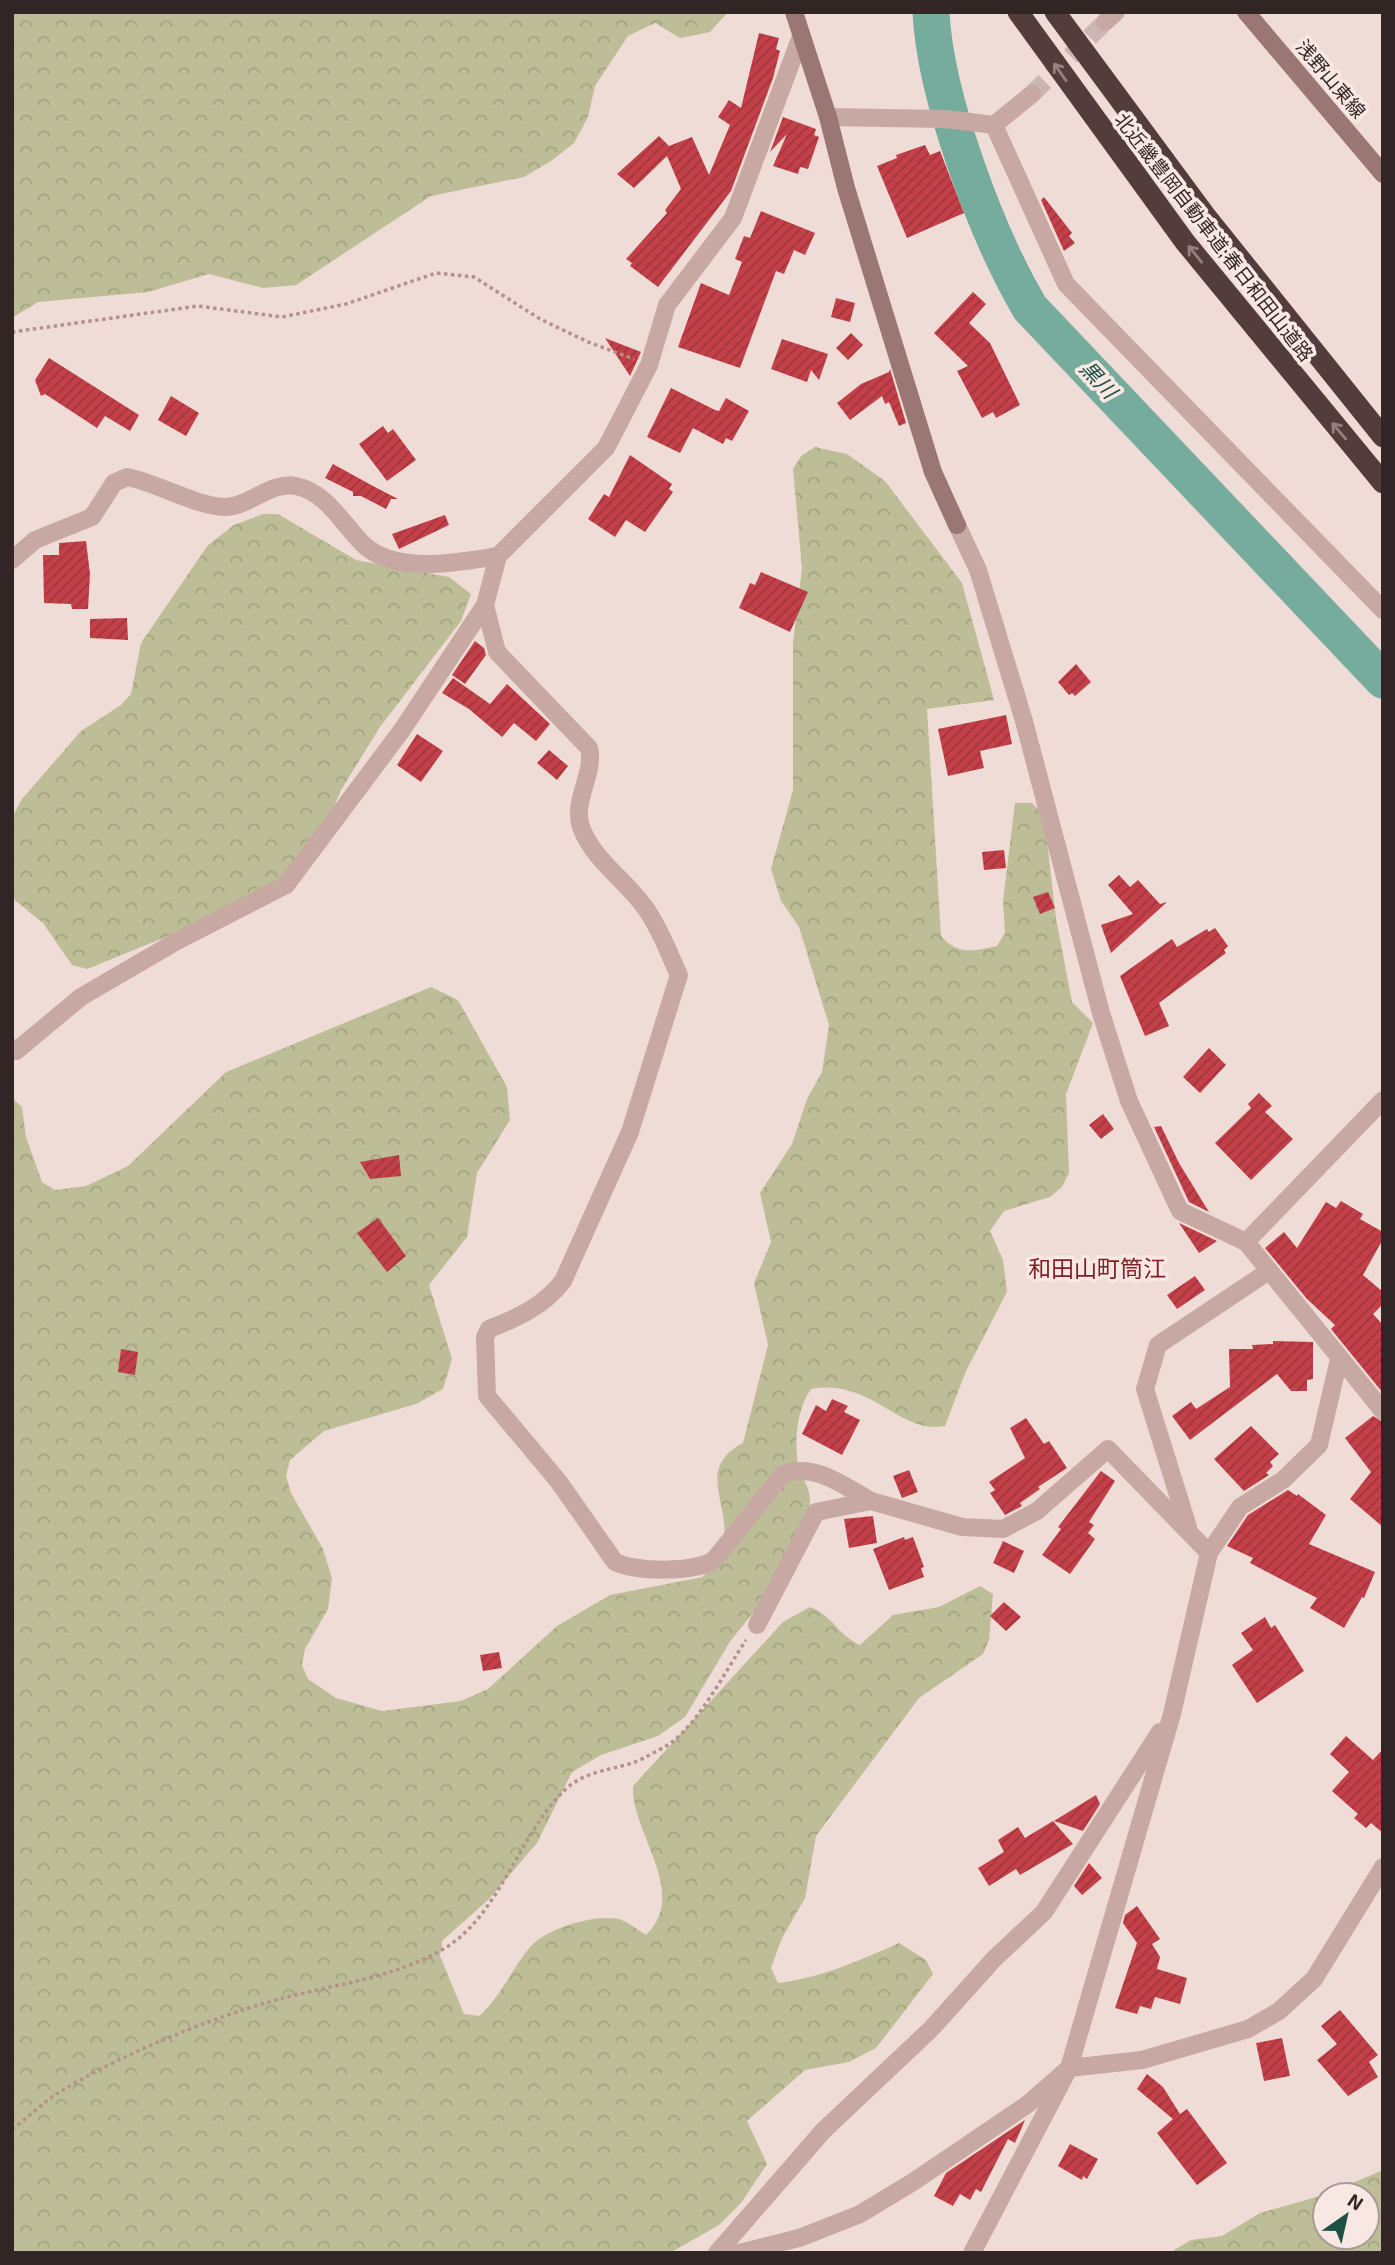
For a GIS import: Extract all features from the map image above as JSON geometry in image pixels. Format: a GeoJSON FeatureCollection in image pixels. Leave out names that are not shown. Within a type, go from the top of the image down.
{"type":"FeatureCollection","features":[{"type":"Feature","properties":{"kind":"highway","name":"北近畿豊岡自動車道;春日和田山道路"},"geometry":{"type":"LineString","coordinates":[[1018,12],[1185,242],[1383,483]]}},
{"type":"Feature","properties":{"kind":"highway","name":"北近畿豊岡自動車道;春日和田山道路"},"geometry":{"type":"LineString","coordinates":[[1055,12],[1205,215],[1383,437]]}},
{"type":"Feature","properties":{"kind":"street"},"geometry":{"type":"LineString","coordinates":[[794,12],[800,39],[828,117],[846,188],[933,472],[978,570],[1024,721],[1101,1013],[1129,1101],[1180,1211],[1246,1242],[1383,1411]]}},
{"type":"Feature","properties":{"kind":"street","name":"浅野山東線"},"geometry":{"type":"LineString","coordinates":[[1246,12],[1383,174]]}},
{"type":"Feature","properties":{"kind":"street"},"geometry":{"type":"LineString","coordinates":[[12,1048],[16,1051],[81,997],[177,941],[286,885],[402,730],[485,605],[498,556],[607,448],[649,365],[667,305],[733,218],[800,39]]}},
{"type":"Feature","properties":{"kind":"street"},"geometry":{"type":"LineString","coordinates":[[828,117],[945,119],[994,125],[1032,93]]}},
{"type":"Feature","properties":{"kind":"street"},"geometry":{"type":"LineString","coordinates":[[994,125],[1066,284],[1383,610]]}},
{"type":"Feature","properties":{"kind":"street"},"geometry":{"type":"LineString","coordinates":[[12,560],[34,540],[92,517],[114,483],[127,477],[227,507],[284,484],[299,486],[338,512],[364,545],[384,558],[439,565],[498,556]]}},
{"type":"Feature","properties":{"kind":"street"},"geometry":{"type":"LineString","coordinates":[[485,605],[497,652],[589,748],[592,763],[579,805],[581,826],[595,853],[648,911],[679,975],[630,1132],[563,1281],[552,1296],[518,1317],[489,1329],[485,1337],[487,1396],[559,1482],[615,1562],[628,1568],[701,1568],[714,1560],[783,1474],[798,1469],[818,1472],[890,1509],[962,1527],[1003,1529],[1037,1511],[1108,1449],[1209,1553]]}},
{"type":"Feature","properties":{"kind":"street"},"geometry":{"type":"LineString","coordinates":[[1246,1242],[1383,1100]]}},
{"type":"Feature","properties":{"kind":"street"},"geometry":{"type":"LineString","coordinates":[[1189,1530],[1145,1389],[1158,1345],[1269,1271]]}},
{"type":"Feature","properties":{"kind":"street"},"geometry":{"type":"LineString","coordinates":[[972,2253],[1069,2068],[1172,1714],[1209,1553],[1240,1507],[1283,1480],[1319,1445],[1339,1359]]}},
{"type":"Feature","properties":{"kind":"street"},"geometry":{"type":"LineString","coordinates":[[757,1625],[816,1511],[871,1501]]}},
{"type":"Feature","properties":{"kind":"street"},"geometry":{"type":"LineString","coordinates":[[717,2253],[823,2131],[931,2029],[994,1959],[1044,1912],[1172,1714]]}},
{"type":"Feature","properties":{"kind":"street"},"geometry":{"type":"LineString","coordinates":[[739,2253],[799,2238],[860,2214],[914,2182],[1028,2105],[1069,2068],[1142,2060],[1248,2029],[1279,2011],[1314,1979],[1383,1867]]}},
{"type":"Feature","properties":{"kind":"path"},"geometry":{"type":"LineString","coordinates":[[12,332],[198,306],[282,317],[346,304],[436,273],[474,277],[540,318],[589,342],[649,365]]}},
{"type":"Feature","properties":{"kind":"path"},"geometry":{"type":"LineString","coordinates":[[12,2129],[58,2094],[159,2043],[271,2001],[405,1966],[445,1948],[468,1930],[481,1913],[517,1855],[565,1789],[587,1774],[641,1760],[672,1742],[693,1718],[757,1625]]}},
{"type":"Feature","properties":{"kind":"green space"},"geometry":{"type":"Polygon","coordinates":[[[12,12],[728,12],[710,32],[680,38],[655,23],[628,36],[595,86],[588,117],[574,143],[551,161],[524,177],[431,196],[296,285],[263,288],[209,274],[148,292],[38,302],[12,318],[12,12]]]}},
{"type":"Feature","properties":{"kind":"green space"},"geometry":{"type":"Polygon","coordinates":[[[815,447],[847,454],[885,481],[962,583],[994,700],[927,709],[941,936],[954,947],[967,950],[997,946],[1005,933],[1003,901],[1015,803],[1032,803],[1044,815],[1056,918],[1072,1002],[1093,1023],[1066,1094],[1069,1173],[1062,1187],[1050,1197],[1004,1211],[990,1231],[1003,1260],[1007,1292],[966,1371],[945,1426],[928,1427],[913,1422],[851,1391],[811,1389],[800,1415],[796,1445],[799,1470],[809,1492],[810,1505],[772,1590],[731,1640],[685,1717],[658,1736],[601,1755],[572,1772],[537,1843],[488,1900],[442,1941],[440,1956],[464,2014],[479,2016],[494,2000],[531,1946],[548,1933],[584,1921],[608,1918],[625,1922],[646,1935],[658,1918],[662,1900],[661,1882],[640,1823],[633,1786],[783,1622],[810,1607],[824,1615],[860,1645],[893,1615],[939,1607],[980,1586],[993,1594],[989,1640],[983,1654],[919,1698],[816,1836],[805,1898],[782,1938],[771,1968],[778,1983],[794,1981],[840,1968],[899,1943],[926,1960],[933,1974],[876,2048],[849,2062],[805,2070],[747,2121],[767,2164],[741,2203],[719,2225],[670,2253],[12,2253],[12,1098],[22,1107],[26,1137],[42,1182],[55,1190],[86,1186],[128,1166],[226,1072],[431,987],[458,1000],[507,1087],[510,1120],[477,1173],[467,1237],[429,1285],[452,1359],[443,1389],[416,1404],[324,1431],[290,1460],[286,1476],[291,1493],[323,1549],[332,1578],[328,1609],[305,1649],[302,1665],[308,1679],[336,1698],[382,1711],[461,1701],[488,1689],[557,1626],[610,1595],[703,1577],[719,1555],[724,1540],[718,1486],[721,1463],[743,1443],[768,1345],[754,1283],[771,1242],[760,1193],[792,1144],[807,1099],[822,1072],[829,1025],[799,927],[781,901],[771,869],[793,790],[793,643],[802,568],[793,469],[801,456],[815,447]]]}},
{"type":"Feature","properties":{"kind":"green space"},"geometry":{"type":"Polygon","coordinates":[[[263,514],[278,514],[356,560],[449,577],[471,594],[461,621],[380,727],[341,790],[317,847],[300,872],[208,920],[87,969],[72,965],[43,923],[12,898],[12,817],[22,799],[81,731],[121,705],[131,694],[141,643],[208,545],[234,525],[263,514]]]}},
{"type":"Feature","properties":{"kind":"green space"},"geometry":{"type":"Polygon","coordinates":[[[1383,2170],[1383,2253],[1169,2253],[1191,2240],[1222,2236],[1260,2213],[1311,2199],[1311,2251],[1381,2251],[1381,2181],[1357,2181],[1383,2170]]]}},
{"type":"Feature","properties":{"kind":"building"},"geometry":{"type":"Polygon","coordinates":[[[759,33],[779,38],[776,49],[780,51],[773,78],[731,191],[658,287],[630,266],[632,263],[626,259],[667,213],[665,210],[681,189],[667,156],[634,188],[617,174],[659,136],[669,146],[692,137],[709,175],[730,125],[718,117],[729,100],[741,108],[759,33]]]}},
{"type":"Feature","properties":{"kind":"building"},"geometry":{"type":"Polygon","coordinates":[[[783,117],[816,129],[814,135],[819,137],[808,169],[800,167],[798,174],[773,166],[787,134],[770,152],[783,117]]]}},
{"type":"Feature","properties":{"kind":"building"},"geometry":{"type":"Polygon","coordinates":[[[925,145],[930,155],[940,151],[964,213],[907,238],[877,166],[897,158],[896,155],[925,145]]]}},
{"type":"Feature","properties":{"kind":"building"},"geometry":{"type":"Polygon","coordinates":[[[1044,197],[1072,233],[1069,236],[1075,243],[1064,251],[1041,200],[1044,197]]]}},
{"type":"Feature","properties":{"kind":"building"},"geometry":{"type":"Polygon","coordinates":[[[761,211],[815,233],[805,255],[794,250],[784,274],[776,271],[740,368],[678,347],[701,283],[729,295],[742,262],[735,259],[744,236],[750,238],[761,211]]]}},
{"type":"Feature","properties":{"kind":"building"},"geometry":{"type":"Polygon","coordinates":[[[973,292],[986,304],[969,323],[990,343],[1020,405],[996,418],[993,412],[982,418],[957,371],[968,366],[934,333],[973,292]]]}},
{"type":"Feature","properties":{"kind":"building"},"geometry":{"type":"Polygon","coordinates":[[[836,298],[855,303],[850,322],[831,317],[836,298]]]}},
{"type":"Feature","properties":{"kind":"building"},"geometry":{"type":"Polygon","coordinates":[[[851,333],[863,345],[848,360],[836,348],[851,333]]]}},
{"type":"Feature","properties":{"kind":"building"},"geometry":{"type":"Polygon","coordinates":[[[605,338],[641,352],[630,376],[605,338]]]}},
{"type":"Feature","properties":{"kind":"building"},"geometry":{"type":"Polygon","coordinates":[[[782,339],[828,354],[819,380],[811,370],[807,382],[771,369],[782,339]]]}},
{"type":"Feature","properties":{"kind":"building"},"geometry":{"type":"Polygon","coordinates":[[[49,358],[139,415],[130,431],[105,416],[97,428],[45,394],[41,396],[35,380],[49,358]]]}},
{"type":"Feature","properties":{"kind":"building"},"geometry":{"type":"Polygon","coordinates":[[[890,369],[906,423],[899,426],[889,402],[885,404],[882,396],[850,420],[837,403],[861,384],[889,372],[890,369]]]}},
{"type":"Feature","properties":{"kind":"building"},"geometry":{"type":"Polygon","coordinates":[[[671,388],[715,410],[719,411],[726,398],[749,411],[732,441],[726,438],[723,444],[693,428],[680,453],[647,437],[671,388]]]}},
{"type":"Feature","properties":{"kind":"building"},"geometry":{"type":"Polygon","coordinates":[[[171,396],[199,413],[186,436],[158,420],[171,396]]]}},
{"type":"Feature","properties":{"kind":"building"},"geometry":{"type":"Polygon","coordinates":[[[383,426],[388,433],[393,429],[416,460],[387,481],[359,444],[383,426]]]}},
{"type":"Feature","properties":{"kind":"building"},"geometry":{"type":"Polygon","coordinates":[[[630,455],[672,484],[669,489],[673,492],[645,532],[626,520],[615,537],[588,519],[604,494],[609,497],[630,455]]]}},
{"type":"Feature","properties":{"kind":"building"},"geometry":{"type":"Polygon","coordinates":[[[333,464],[398,499],[391,499],[386,509],[361,496],[353,496],[353,492],[325,478],[333,464]]]}},
{"type":"Feature","properties":{"kind":"building"},"geometry":{"type":"Polygon","coordinates":[[[445,515],[449,525],[399,549],[392,534],[445,515]]]}},
{"type":"Feature","properties":{"kind":"building"},"geometry":{"type":"Polygon","coordinates":[[[86,541],[90,574],[88,609],[72,609],[71,604],[44,603],[43,555],[59,555],[59,543],[86,541]]]}},
{"type":"Feature","properties":{"kind":"building"},"geometry":{"type":"Polygon","coordinates":[[[761,572],[808,592],[790,632],[739,608],[750,583],[755,585],[761,572]]]}},
{"type":"Feature","properties":{"kind":"building"},"geometry":{"type":"Polygon","coordinates":[[[127,618],[128,640],[90,638],[90,619],[127,618]]]}},
{"type":"Feature","properties":{"kind":"building"},"geometry":{"type":"Polygon","coordinates":[[[475,641],[484,648],[486,655],[465,684],[452,675],[475,641]]]}},
{"type":"Feature","properties":{"kind":"building"},"geometry":{"type":"Polygon","coordinates":[[[1076,664],[1091,682],[1075,696],[1072,693],[1069,695],[1058,682],[1076,664]]]}},
{"type":"Feature","properties":{"kind":"building"},"geometry":{"type":"Polygon","coordinates":[[[453,678],[490,704],[507,684],[550,724],[536,741],[514,723],[502,737],[469,709],[442,693],[453,678]]]}},
{"type":"Feature","properties":{"kind":"building"},"geometry":{"type":"Polygon","coordinates":[[[1006,715],[1012,744],[980,751],[984,768],[948,776],[938,729],[1006,715]]]}},
{"type":"Feature","properties":{"kind":"building"},"geometry":{"type":"Polygon","coordinates":[[[417,734],[443,751],[421,782],[397,765],[417,734]]]}},
{"type":"Feature","properties":{"kind":"building"},"geometry":{"type":"Polygon","coordinates":[[[549,750],[568,766],[557,780],[537,763],[549,750]]]}},
{"type":"Feature","properties":{"kind":"building"},"geometry":{"type":"Polygon","coordinates":[[[1004,850],[1006,868],[984,870],[982,852],[1004,850]]]}},
{"type":"Feature","properties":{"kind":"building"},"geometry":{"type":"Polygon","coordinates":[[[1119,875],[1130,887],[1138,880],[1160,904],[1167,902],[1111,953],[1101,925],[1133,914],[1108,885],[1119,875]]]}},
{"type":"Feature","properties":{"kind":"building"},"geometry":{"type":"Polygon","coordinates":[[[1048,892],[1055,908],[1040,914],[1033,897],[1048,892]]]}},
{"type":"Feature","properties":{"kind":"building"},"geometry":{"type":"Polygon","coordinates":[[[1215,928],[1228,946],[1224,950],[1226,953],[1159,1003],[1169,1026],[1145,1036],[1120,976],[1172,939],[1177,947],[1207,929],[1209,932],[1215,928]]]}},
{"type":"Feature","properties":{"kind":"building"},"geometry":{"type":"Polygon","coordinates":[[[1209,1048],[1226,1065],[1200,1093],[1183,1077],[1209,1048]]]}},
{"type":"Feature","properties":{"kind":"building"},"geometry":{"type":"Polygon","coordinates":[[[1259,1093],[1272,1106],[1265,1112],[1293,1139],[1251,1180],[1215,1143],[1251,1108],[1248,1104],[1259,1093]]]}},
{"type":"Feature","properties":{"kind":"building"},"geometry":{"type":"Polygon","coordinates":[[[1103,1114],[1114,1129],[1101,1139],[1089,1125],[1103,1114]]]}},
{"type":"Feature","properties":{"kind":"building"},"geometry":{"type":"Polygon","coordinates":[[[1161,1126],[1179,1163],[1209,1212],[1189,1202],[1154,1127],[1161,1126]]]}},
{"type":"Feature","properties":{"kind":"building"},"geometry":{"type":"Polygon","coordinates":[[[399,1155],[401,1176],[370,1179],[360,1162],[399,1155]]]}},
{"type":"Feature","properties":{"kind":"building"},"geometry":{"type":"Polygon","coordinates":[[[1341,1201],[1363,1214],[1360,1219],[1383,1232],[1383,1239],[1363,1275],[1383,1292],[1383,1304],[1373,1314],[1383,1325],[1383,1393],[1331,1329],[1335,1325],[1307,1299],[1265,1248],[1284,1232],[1297,1248],[1326,1202],[1336,1208],[1341,1201]]]}},
{"type":"Feature","properties":{"kind":"building"},"geometry":{"type":"Polygon","coordinates":[[[378,1218],[406,1256],[387,1272],[357,1233],[378,1218]]]}},
{"type":"Feature","properties":{"kind":"building"},"geometry":{"type":"Polygon","coordinates":[[[1179,1223],[1217,1241],[1199,1253],[1179,1223]]]}},
{"type":"Feature","properties":{"kind":"building"},"geometry":{"type":"Polygon","coordinates":[[[1195,1276],[1205,1290],[1177,1309],[1167,1295],[1195,1276]]]}},
{"type":"Feature","properties":{"kind":"building"},"geometry":{"type":"Polygon","coordinates":[[[1273,1341],[1313,1342],[1313,1379],[1307,1380],[1307,1391],[1291,1391],[1277,1374],[1190,1440],[1172,1416],[1191,1402],[1196,1409],[1230,1387],[1229,1349],[1253,1349],[1252,1345],[1273,1344],[1273,1341]]]}},
{"type":"Feature","properties":{"kind":"building"},"geometry":{"type":"Polygon","coordinates":[[[121,1349],[138,1352],[135,1375],[118,1372],[121,1349]]]}},
{"type":"Feature","properties":{"kind":"building"},"geometry":{"type":"Polygon","coordinates":[[[832,1399],[848,1406],[844,1412],[860,1420],[842,1455],[802,1434],[816,1405],[826,1411],[832,1399]]]}},
{"type":"Feature","properties":{"kind":"building"},"geometry":{"type":"Polygon","coordinates":[[[1373,1416],[1383,1422],[1383,1527],[1350,1499],[1371,1472],[1345,1438],[1373,1416]]]}},
{"type":"Feature","properties":{"kind":"building"},"geometry":{"type":"Polygon","coordinates":[[[1026,1418],[1044,1444],[1049,1441],[1067,1468],[1038,1487],[1040,1489],[1020,1503],[1022,1506],[1005,1515],[990,1493],[995,1490],[989,1482],[1025,1458],[1010,1428],[1026,1418]]]}},
{"type":"Feature","properties":{"kind":"building"},"geometry":{"type":"Polygon","coordinates":[[[1251,1426],[1279,1454],[1270,1462],[1273,1466],[1266,1473],[1269,1475],[1244,1491],[1214,1459],[1251,1426]]]}},
{"type":"Feature","properties":{"kind":"building"},"geometry":{"type":"Polygon","coordinates":[[[909,1470],[918,1492],[902,1498],[893,1476],[909,1470]]]}},
{"type":"Feature","properties":{"kind":"building"},"geometry":{"type":"Polygon","coordinates":[[[1101,1471],[1115,1481],[1089,1522],[1094,1525],[1088,1533],[1095,1539],[1070,1574],[1042,1555],[1061,1529],[1058,1527],[1101,1471]]]}},
{"type":"Feature","properties":{"kind":"building"},"geometry":{"type":"Polygon","coordinates":[[[1288,1490],[1297,1496],[1298,1494],[1326,1515],[1309,1544],[1375,1572],[1364,1598],[1362,1597],[1344,1628],[1310,1608],[1317,1598],[1250,1563],[1253,1558],[1227,1546],[1248,1515],[1288,1490]]]}},
{"type":"Feature","properties":{"kind":"building"},"geometry":{"type":"Polygon","coordinates":[[[873,1516],[877,1543],[849,1548],[844,1519],[873,1516]]]}},
{"type":"Feature","properties":{"kind":"building"},"geometry":{"type":"Polygon","coordinates":[[[904,1537],[905,1540],[913,1537],[924,1567],[921,1568],[924,1577],[889,1590],[873,1549],[904,1537]]]}},
{"type":"Feature","properties":{"kind":"building"},"geometry":{"type":"Polygon","coordinates":[[[1003,1541],[1024,1551],[1014,1573],[993,1563],[1003,1541]]]}},
{"type":"Feature","properties":{"kind":"building"},"geometry":{"type":"Polygon","coordinates":[[[1004,1602],[1021,1617],[1006,1631],[990,1616],[1004,1602]]]}},
{"type":"Feature","properties":{"kind":"building"},"geometry":{"type":"Polygon","coordinates":[[[1265,1617],[1271,1628],[1275,1625],[1304,1671],[1257,1703],[1232,1665],[1253,1650],[1241,1633],[1265,1617]]]}},
{"type":"Feature","properties":{"kind":"building"},"geometry":{"type":"Polygon","coordinates":[[[499,1652],[502,1668],[483,1671],[480,1655],[499,1652]]]}},
{"type":"Feature","properties":{"kind":"building"},"geometry":{"type":"Polygon","coordinates":[[[1346,1736],[1373,1760],[1383,1749],[1383,1833],[1371,1823],[1366,1828],[1354,1818],[1358,1814],[1332,1791],[1349,1772],[1330,1754],[1346,1736]]]}},
{"type":"Feature","properties":{"kind":"building"},"geometry":{"type":"Polygon","coordinates":[[[1096,1795],[1100,1804],[1083,1831],[1054,1821],[1096,1795]]]}},
{"type":"Feature","properties":{"kind":"building"},"geometry":{"type":"Polygon","coordinates":[[[1053,1821],[1073,1844],[1020,1875],[1016,1869],[989,1886],[978,1868],[1004,1852],[998,1840],[1018,1827],[1025,1838],[1053,1821]]]}},
{"type":"Feature","properties":{"kind":"building"},"geometry":{"type":"Polygon","coordinates":[[[1089,1863],[1102,1878],[1082,1895],[1074,1886],[1089,1863]]]}},
{"type":"Feature","properties":{"kind":"building"},"geometry":{"type":"Polygon","coordinates":[[[1137,1906],[1160,1939],[1152,1944],[1160,1957],[1157,1969],[1187,1978],[1180,2004],[1155,1997],[1151,2009],[1140,2006],[1137,2014],[1115,2008],[1137,1943],[1123,1923],[1125,1915],[1137,1906]]]}},
{"type":"Feature","properties":{"kind":"building"},"geometry":{"type":"Polygon","coordinates":[[[1340,2010],[1378,2055],[1369,2062],[1378,2077],[1348,2096],[1317,2060],[1337,2044],[1321,2026],[1340,2010]]]}},
{"type":"Feature","properties":{"kind":"building"},"geometry":{"type":"Polygon","coordinates":[[[1282,2038],[1290,2076],[1264,2081],[1256,2043],[1282,2038]]]}},
{"type":"Feature","properties":{"kind":"building"},"geometry":{"type":"Polygon","coordinates":[[[1147,2074],[1163,2087],[1180,2114],[1187,2109],[1227,2163],[1197,2185],[1157,2133],[1173,2119],[1137,2089],[1147,2074]]]}},
{"type":"Feature","properties":{"kind":"building"},"geometry":{"type":"Polygon","coordinates":[[[1025,2120],[1015,2143],[1008,2139],[981,2192],[976,2189],[970,2200],[960,2194],[953,2206],[934,2196],[946,2173],[1025,2120]]]}},
{"type":"Feature","properties":{"kind":"building"},"geometry":{"type":"Polygon","coordinates":[[[1070,2144],[1098,2159],[1087,2179],[1083,2176],[1082,2180],[1058,2166],[1070,2144]]]}},
{"type":"Feature","properties":{"kind":"waterway","name":"黒川"},"geometry":{"type":"LineString","coordinates":[[931,12],[942,84],[966,164],[997,243],[1030,308],[1383,680]]}},
{"type":"Feature","properties":{"kind":"tunnel"},"geometry":{"type":"LineString","coordinates":[[1032,94],[1105,22]]}},
{"type":"Feature","properties":{"kind":"district","name":"和田山町筒江"},"geometry":{"type":"Point","coordinates":[1097,1269]}}]}
